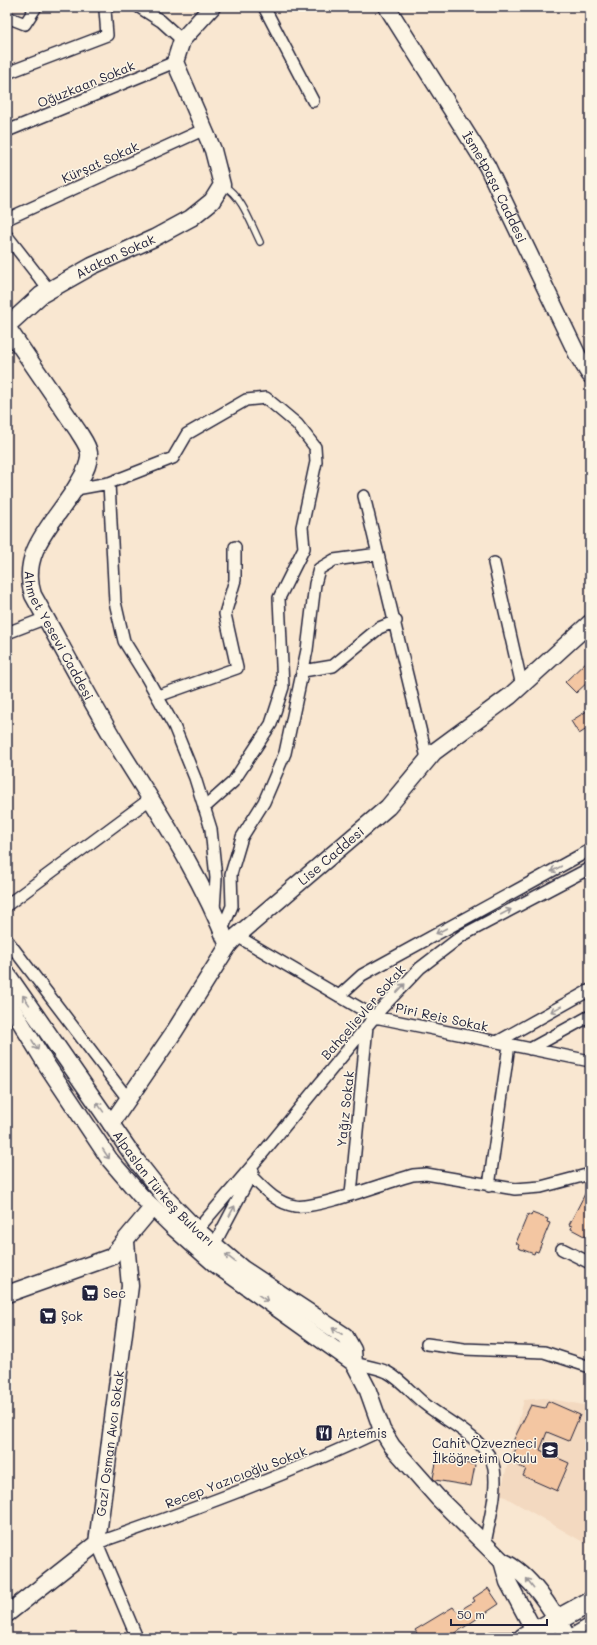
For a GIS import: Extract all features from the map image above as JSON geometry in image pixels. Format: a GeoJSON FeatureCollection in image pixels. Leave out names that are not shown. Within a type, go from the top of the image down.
{"type":"FeatureCollection","features":[{"type":"Feature","properties":{"kind":"highway"},"geometry":{"type":"LineString","coordinates":[[532,1636],[558,1619],[590,1602]]}},
{"type":"Feature","properties":{"kind":"highway"},"geometry":{"type":"LineString","coordinates":[[575,1638],[590,1629]]}},
{"type":"Feature","properties":{"kind":"street"},"geometry":{"type":"LineString","coordinates":[[7,17],[24,24],[36,7]]}},
{"type":"Feature","properties":{"kind":"street"},"geometry":{"type":"LineString","coordinates":[[7,73],[107,35],[105,10],[109,7]]}},
{"type":"Feature","properties":{"kind":"street"},"geometry":{"type":"LineString","coordinates":[[140,7],[160,21],[182,40]]}},
{"type":"Feature","properties":{"kind":"street"},"geometry":{"type":"LineString","coordinates":[[212,7],[182,40],[175,62],[205,129],[213,150],[222,185]]}},
{"type":"Feature","properties":{"kind":"street"},"geometry":{"type":"LineString","coordinates":[[264,7],[313,101]]}},
{"type":"Feature","properties":{"kind":"street","name":"İsmetpaşa Caddesi"},"geometry":{"type":"LineString","coordinates":[[387,7],[487,166],[578,356],[590,375]]}},
{"type":"Feature","properties":{"kind":"street","name":"Oğuzkaan Sokak"},"geometry":{"type":"LineString","coordinates":[[7,131],[175,62]]}},
{"type":"Feature","properties":{"kind":"street","name":"Kürşat Sokak"},"geometry":{"type":"LineString","coordinates":[[7,219],[205,129]]}},
{"type":"Feature","properties":{"kind":"street","name":"Atakan Sokak"},"geometry":{"type":"LineString","coordinates":[[7,327],[41,295],[49,290],[92,266],[154,238],[191,218],[212,201],[222,185]]}},
{"type":"Feature","properties":{"kind":"street"},"geometry":{"type":"LineString","coordinates":[[7,236],[49,290]]}},
{"type":"Feature","properties":{"kind":"street","name":"Ahmet Yesevi Caddesi"},"geometry":{"type":"LineString","coordinates":[[7,327],[86,443],[89,454],[87,464],[76,488],[36,545],[31,559],[29,582],[33,594],[95,708],[150,799],[214,911],[222,930],[233,941]]}},
{"type":"Feature","properties":{"kind":"street"},"geometry":{"type":"LineString","coordinates":[[76,488],[109,483],[173,458],[187,434],[246,400],[266,398],[298,424],[315,447],[316,462],[302,527],[304,548],[279,598],[283,687],[271,724],[233,782],[204,808]]}},
{"type":"Feature","properties":{"kind":"street"},"geometry":{"type":"LineString","coordinates":[[109,483],[115,602],[124,641],[158,696],[174,726],[195,778],[210,829],[216,878],[214,911]]}},
{"type":"Feature","properties":{"kind":"street"},"geometry":{"type":"LineString","coordinates":[[364,496],[396,622],[410,693],[427,758]]}},
{"type":"Feature","properties":{"kind":"street"},"geometry":{"type":"LineString","coordinates":[[158,696],[237,668],[225,614],[235,580],[235,547]]}},
{"type":"Feature","properties":{"kind":"street"},"geometry":{"type":"LineString","coordinates":[[222,930],[232,906],[231,874],[242,838],[264,802],[285,753],[303,672],[319,569],[334,560],[378,554]]}},
{"type":"Feature","properties":{"kind":"street"},"geometry":{"type":"LineString","coordinates":[[494,563],[522,686]]}},
{"type":"Feature","properties":{"kind":"street"},"geometry":{"type":"LineString","coordinates":[[7,633],[46,618]]}},
{"type":"Feature","properties":{"kind":"street"},"geometry":{"type":"LineString","coordinates":[[303,672],[333,666],[379,628],[396,622]]}},
{"type":"Feature","properties":{"kind":"street","name":"Lise Caddesi"},"geometry":{"type":"LineString","coordinates":[[111,1124],[174,1032],[233,941],[388,807],[427,758],[522,686],[590,623]]}},
{"type":"Feature","properties":{"kind":"street"},"geometry":{"type":"LineString","coordinates":[[7,905],[150,799]]}},
{"type":"Feature","properties":{"kind":"street"},"geometry":{"type":"LineString","coordinates":[[339,996],[362,975],[590,850]]}},
{"type":"Feature","properties":{"kind":"street","name":"Bahçelievler Sokak"},"geometry":{"type":"LineString","coordinates":[[262,1154],[367,1026],[420,968],[453,942],[590,868]]}},
{"type":"Feature","properties":{"kind":"street"},"geometry":{"type":"LineString","coordinates":[[7,940],[128,1099]]}},
{"type":"Feature","properties":{"kind":"street","name":"Piri Reis Sokak"},"geometry":{"type":"LineString","coordinates":[[233,941],[339,996],[375,1017],[590,1061]]}},
{"type":"Feature","properties":{"kind":"street","name":"Alpaslan Türkeş Bulvarı"},"geometry":{"type":"LineString","coordinates":[[7,974],[111,1124],[165,1198],[214,1245],[255,1277],[345,1336],[353,1350],[354,1363],[367,1388],[382,1430],[392,1446],[412,1469],[502,1561]]}},
{"type":"Feature","properties":{"kind":"street"},"geometry":{"type":"LineString","coordinates":[[497,1042],[590,990]]}},
{"type":"Feature","properties":{"kind":"street","name":"Alpaslan Türkeş Bulvarı"},"geometry":{"type":"LineString","coordinates":[[7,1000],[46,1064],[110,1160],[128,1183],[186,1240],[220,1268],[354,1363]]}},
{"type":"Feature","properties":{"kind":"street"},"geometry":{"type":"LineString","coordinates":[[530,1049],[590,1016]]}},
{"type":"Feature","properties":{"kind":"street","name":"Yağız Sokak"},"geometry":{"type":"LineString","coordinates":[[351,1194],[367,1026]]}},
{"type":"Feature","properties":{"kind":"street"},"geometry":{"type":"LineString","coordinates":[[490,1186],[509,1045]]}},
{"type":"Feature","properties":{"kind":"street"},"geometry":{"type":"LineString","coordinates":[[214,1245],[262,1154]]}},
{"type":"Feature","properties":{"kind":"street"},"geometry":{"type":"LineString","coordinates":[[197,1230],[262,1154]]}},
{"type":"Feature","properties":{"kind":"street"},"geometry":{"type":"LineString","coordinates":[[251,1176],[271,1196],[296,1207],[321,1203],[413,1174],[426,1174],[515,1189],[529,1189],[590,1174]]}},
{"type":"Feature","properties":{"kind":"street"},"geometry":{"type":"LineString","coordinates":[[7,1294],[111,1257],[126,1242],[152,1208]]}},
{"type":"Feature","properties":{"kind":"street","name":"Gazi Osman Avcı Sokak"},"geometry":{"type":"LineString","coordinates":[[126,1242],[130,1286],[98,1543],[137,1638]]}},
{"type":"Feature","properties":{"kind":"street"},"geometry":{"type":"LineString","coordinates":[[562,1250],[590,1263]]}},
{"type":"Feature","properties":{"kind":"street"},"geometry":{"type":"LineString","coordinates":[[427,1344],[464,1349],[544,1352],[590,1367]]}},
{"type":"Feature","properties":{"kind":"street"},"geometry":{"type":"LineString","coordinates":[[354,1363],[377,1368],[398,1380],[427,1406],[465,1432],[484,1449],[491,1459],[494,1468],[494,1496],[485,1544]]}},
{"type":"Feature","properties":{"kind":"street","name":"Recep Yazıcıoğlu Sokak"},"geometry":{"type":"LineString","coordinates":[[98,1543],[177,1515],[331,1455],[382,1430]]}},
{"type":"Feature","properties":{"kind":"street"},"geometry":{"type":"LineString","coordinates":[[7,1614],[98,1543]]}},
{"type":"Feature","properties":{"kind":"street"},"geometry":{"type":"LineString","coordinates":[[502,1561],[512,1565],[524,1574],[558,1619],[568,1638]]}},
{"type":"Feature","properties":{"kind":"street"},"geometry":{"type":"LineString","coordinates":[[502,1561],[508,1582],[532,1636]]}},
{"type":"Feature","properties":{"kind":"street"},"geometry":{"type":"LineString","coordinates":[[492,1638],[514,1638]]}},
{"type":"Feature","properties":{"kind":"lane"},"geometry":{"type":"LineString","coordinates":[[222,185],[232,192],[239,202],[260,242]]}},
{"type":"Feature","properties":{"kind":"shaded area","name":"Cahit Özvezneci İlköğretim Okulu"},"geometry":{"type":"Polygon","coordinates":[[[544,1398],[590,1406],[590,1546],[500,1494],[524,1400],[544,1398]]]}},
{"type":"Feature","properties":{"kind":"building"},"geometry":{"type":"Polygon","coordinates":[[[590,658],[590,680],[576,693],[565,682],[590,658]]]}},
{"type":"Feature","properties":{"kind":"building"},"geometry":{"type":"Polygon","coordinates":[[[590,709],[590,727],[579,734],[571,721],[590,709]]]}},
{"type":"Feature","properties":{"kind":"building"},"geometry":{"type":"Polygon","coordinates":[[[590,1184],[590,1235],[587,1234],[586,1237],[571,1229],[572,1226],[569,1225],[590,1184]]]}},
{"type":"Feature","properties":{"kind":"building"},"geometry":{"type":"Polygon","coordinates":[[[532,1213],[548,1219],[547,1222],[550,1223],[538,1252],[535,1251],[534,1254],[518,1248],[519,1245],[516,1243],[528,1214],[531,1216],[532,1213]]]}},
{"type":"Feature","properties":{"kind":"building"},"geometry":{"type":"Polygon","coordinates":[[[548,1401],[580,1415],[569,1441],[547,1432],[540,1450],[569,1463],[557,1491],[523,1476],[526,1469],[518,1466],[513,1454],[519,1444],[513,1441],[531,1405],[545,1408],[548,1401]]]}},
{"type":"Feature","properties":{"kind":"building"},"geometry":{"type":"Polygon","coordinates":[[[437,1458],[475,1465],[471,1486],[435,1480],[433,1478],[437,1458]]]}},
{"type":"Feature","properties":{"kind":"building"},"geometry":{"type":"Polygon","coordinates":[[[488,1588],[499,1604],[448,1638],[420,1638],[415,1630],[453,1607],[457,1612],[475,1601],[473,1598],[488,1588]]]}},
{"type":"Feature","properties":{"kind":"place","name":"Sec"},"geometry":{"type":"Point","coordinates":[90,1293]}},
{"type":"Feature","properties":{"kind":"place","name":"Şok"},"geometry":{"type":"Point","coordinates":[48,1316]}},
{"type":"Feature","properties":{"kind":"place","name":"Artemis"},"geometry":{"type":"Point","coordinates":[324,1433]}},
{"type":"Feature","properties":{"kind":"place","name":"Cahit Özvezneci İlköğretim Okulu"},"geometry":{"type":"Point","coordinates":[550,1450]}}]}
